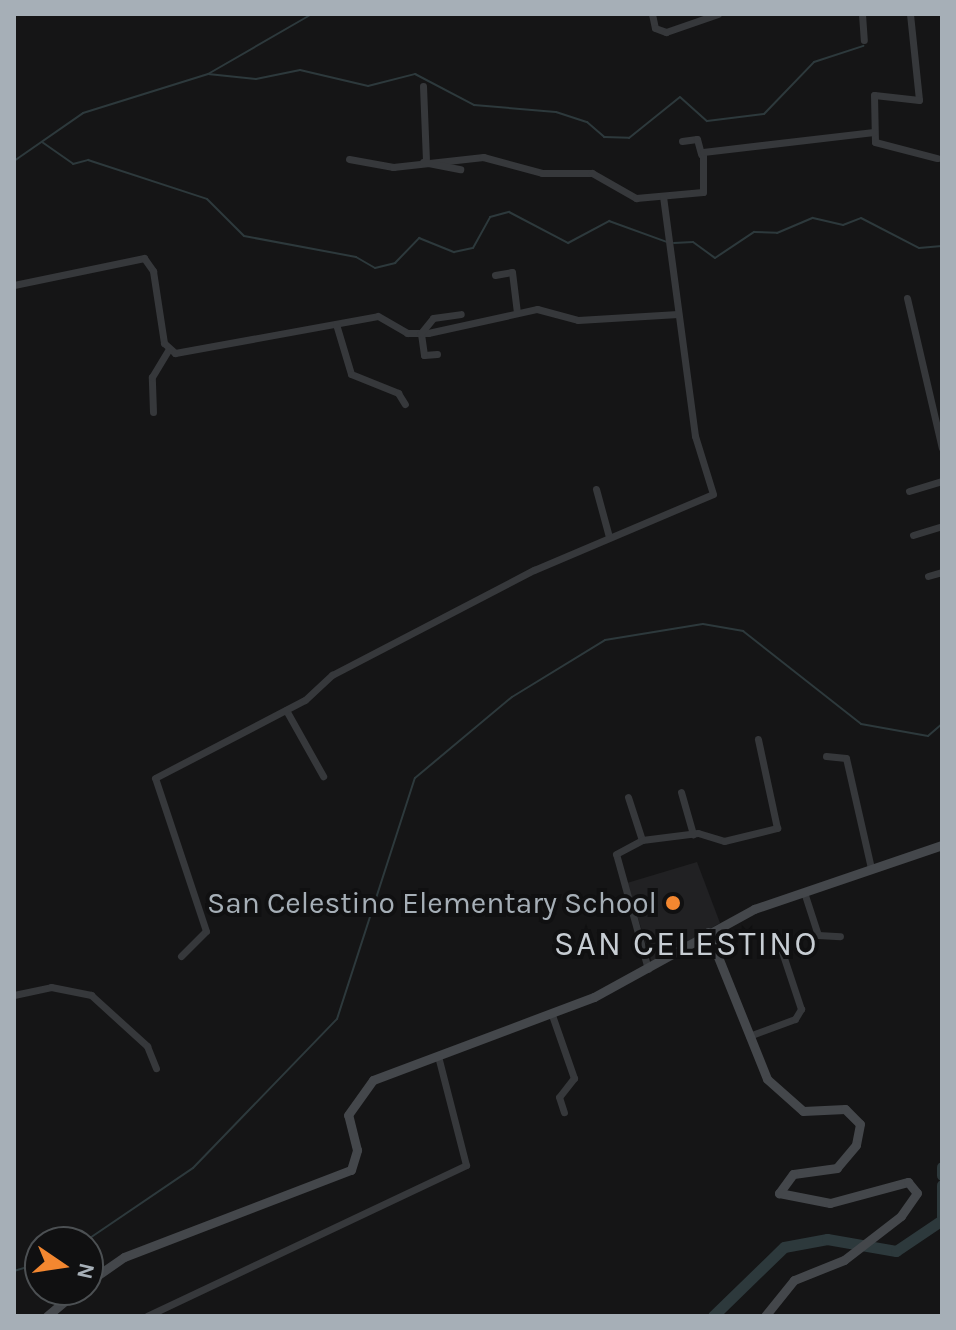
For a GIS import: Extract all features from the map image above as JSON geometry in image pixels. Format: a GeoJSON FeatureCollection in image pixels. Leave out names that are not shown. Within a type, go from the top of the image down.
{"type":"FeatureCollection","features":[{"type":"Feature","properties":{"kind":"main road"},"geometry":{"type":"LineString","coordinates":[[104,1271],[124,1257],[351,1170],[357,1150],[348,1115],[367,1085],[552,1015],[648,970],[708,932],[804,892],[942,845]]}},
{"type":"Feature","properties":{"kind":"main road"},"geometry":{"type":"LineString","coordinates":[[708,932],[767,1079],[795,1106],[845,1109],[860,1124],[856,1145],[837,1168],[793,1174],[779,1193],[830,1203],[908,1182],[916,1186],[912,1205],[844,1260],[794,1280],[765,1316]]}},
{"type":"Feature","properties":{"kind":"street"},"geometry":{"type":"LineString","coordinates":[[652,14],[655,28],[666,32],[718,14]]}},
{"type":"Feature","properties":{"kind":"street"},"geometry":{"type":"LineString","coordinates":[[862,14],[864,40]]}},
{"type":"Feature","properties":{"kind":"street"},"geometry":{"type":"LineString","coordinates":[[910,14],[919,100],[874,95],[876,145],[937,158]]}},
{"type":"Feature","properties":{"kind":"street"},"geometry":{"type":"LineString","coordinates":[[423,86],[424,161]]}},
{"type":"Feature","properties":{"kind":"street"},"geometry":{"type":"LineString","coordinates":[[701,154],[874,132]]}},
{"type":"Feature","properties":{"kind":"street"},"geometry":{"type":"LineString","coordinates":[[349,159],[393,167],[424,161],[483,157],[542,173],[583,171],[632,198],[663,197],[704,191],[697,139],[682,141]]}},
{"type":"Feature","properties":{"kind":"street"},"geometry":{"type":"LineString","coordinates":[[424,161],[460,169]]}},
{"type":"Feature","properties":{"kind":"street"},"geometry":{"type":"LineString","coordinates":[[181,956],[206,931],[156,787],[160,776],[286,710],[332,675],[609,537],[713,494],[695,436],[663,197]]}},
{"type":"Feature","properties":{"kind":"street"},"geometry":{"type":"LineString","coordinates":[[14,285],[144,258],[153,271],[168,350],[152,377],[153,412]]}},
{"type":"Feature","properties":{"kind":"street"},"geometry":{"type":"LineString","coordinates":[[495,275],[512,272],[517,313]]}},
{"type":"Feature","properties":{"kind":"street"},"geometry":{"type":"LineString","coordinates":[[907,298],[942,448]]}},
{"type":"Feature","properties":{"kind":"street"},"geometry":{"type":"LineString","coordinates":[[168,350],[378,316],[421,333],[543,309],[578,320],[678,314]]}},
{"type":"Feature","properties":{"kind":"street"},"geometry":{"type":"LineString","coordinates":[[437,354],[424,355],[421,333],[433,318],[461,314]]}},
{"type":"Feature","properties":{"kind":"street"},"geometry":{"type":"LineString","coordinates":[[336,324],[351,374],[398,393],[405,404]]}},
{"type":"Feature","properties":{"kind":"street"},"geometry":{"type":"LineString","coordinates":[[909,491],[942,481]]}},
{"type":"Feature","properties":{"kind":"street"},"geometry":{"type":"LineString","coordinates":[[596,489],[609,537]]}},
{"type":"Feature","properties":{"kind":"street"},"geometry":{"type":"LineString","coordinates":[[913,535],[942,526]]}},
{"type":"Feature","properties":{"kind":"street"},"geometry":{"type":"LineString","coordinates":[[928,576],[942,572]]}},
{"type":"Feature","properties":{"kind":"street"},"geometry":{"type":"LineString","coordinates":[[286,710],[323,776]]}},
{"type":"Feature","properties":{"kind":"street"},"geometry":{"type":"LineString","coordinates":[[648,970],[615,860],[618,850],[642,840],[693,834],[724,841],[779,825],[758,739]]}},
{"type":"Feature","properties":{"kind":"street"},"geometry":{"type":"LineString","coordinates":[[826,756],[842,755],[848,763],[871,868]]}},
{"type":"Feature","properties":{"kind":"street"},"geometry":{"type":"LineString","coordinates":[[681,792],[693,834]]}},
{"type":"Feature","properties":{"kind":"street"},"geometry":{"type":"LineString","coordinates":[[628,797],[642,840]]}},
{"type":"Feature","properties":{"kind":"street"},"geometry":{"type":"LineString","coordinates":[[804,892],[818,935],[840,936]]}},
{"type":"Feature","properties":{"kind":"street"},"geometry":{"type":"LineString","coordinates":[[749,1036],[795,1019],[801,1009],[778,940]]}},
{"type":"Feature","properties":{"kind":"street"},"geometry":{"type":"LineString","coordinates":[[14,995],[51,987],[91,995],[147,1046],[156,1068]]}},
{"type":"Feature","properties":{"kind":"street"},"geometry":{"type":"LineString","coordinates":[[552,1015],[574,1078],[559,1097],[564,1112]]}},
{"type":"Feature","properties":{"kind":"street"},"geometry":{"type":"LineString","coordinates":[[147,1316],[466,1165],[438,1056]]}},
{"type":"Feature","properties":{"kind":"shaded area","name":"San Celestino Elementary School"},"geometry":{"type":"Polygon","coordinates":[[[697,862],[720,923],[652,963],[627,883],[697,862]]]}},
{"type":"Feature","properties":{"kind":"waterway"},"geometry":{"type":"LineString","coordinates":[[14,161],[83,113],[208,74],[312,14]]}},
{"type":"Feature","properties":{"kind":"waterway"},"geometry":{"type":"LineString","coordinates":[[208,74],[256,79],[300,70],[368,86],[415,74],[474,105],[556,112],[587,122],[604,137],[629,138],[680,97],[707,121],[764,114],[814,62],[863,46]]}},
{"type":"Feature","properties":{"kind":"waterway"},"geometry":{"type":"LineString","coordinates":[[42,142],[73,164],[88,160],[207,199],[244,236],[356,257],[375,268],[395,263],[419,238],[454,252],[473,248],[490,217],[509,212],[568,243],[609,221],[667,242]]}},
{"type":"Feature","properties":{"kind":"waterway"},"geometry":{"type":"LineString","coordinates":[[674,243],[693,242],[715,258],[754,232],[777,233],[813,218],[843,225],[861,218],[919,248],[942,246]]}},
{"type":"Feature","properties":{"kind":"waterway"},"geometry":{"type":"LineString","coordinates":[[104,1228],[193,1168],[337,1019],[415,778],[512,697],[605,640],[703,624],[743,631],[861,724],[928,736],[942,724]]}},
{"type":"Feature","properties":{"kind":"waterway"},"geometry":{"type":"LineString","coordinates":[[942,1167],[942,1175]]}},
{"type":"Feature","properties":{"kind":"waterway"},"geometry":{"type":"LineString","coordinates":[[942,1185],[942,1218]]}},
{"type":"Feature","properties":{"kind":"waterway"},"geometry":{"type":"LineString","coordinates":[[713,1316],[784,1247],[827,1239],[896,1251],[942,1220]]}},
{"type":"Feature","properties":{"kind":"waterway"},"geometry":{"type":"LineString","coordinates":[[14,1271],[24,1268]]}},
{"type":"Feature","properties":{"kind":"place","name":"San Celestino Elementary School"},"geometry":{"type":"Point","coordinates":[673,903]}},
{"type":"Feature","properties":{"kind":"district","name":"SAN CELESTINO"},"geometry":{"type":"Point","coordinates":[686,945]}}]}
